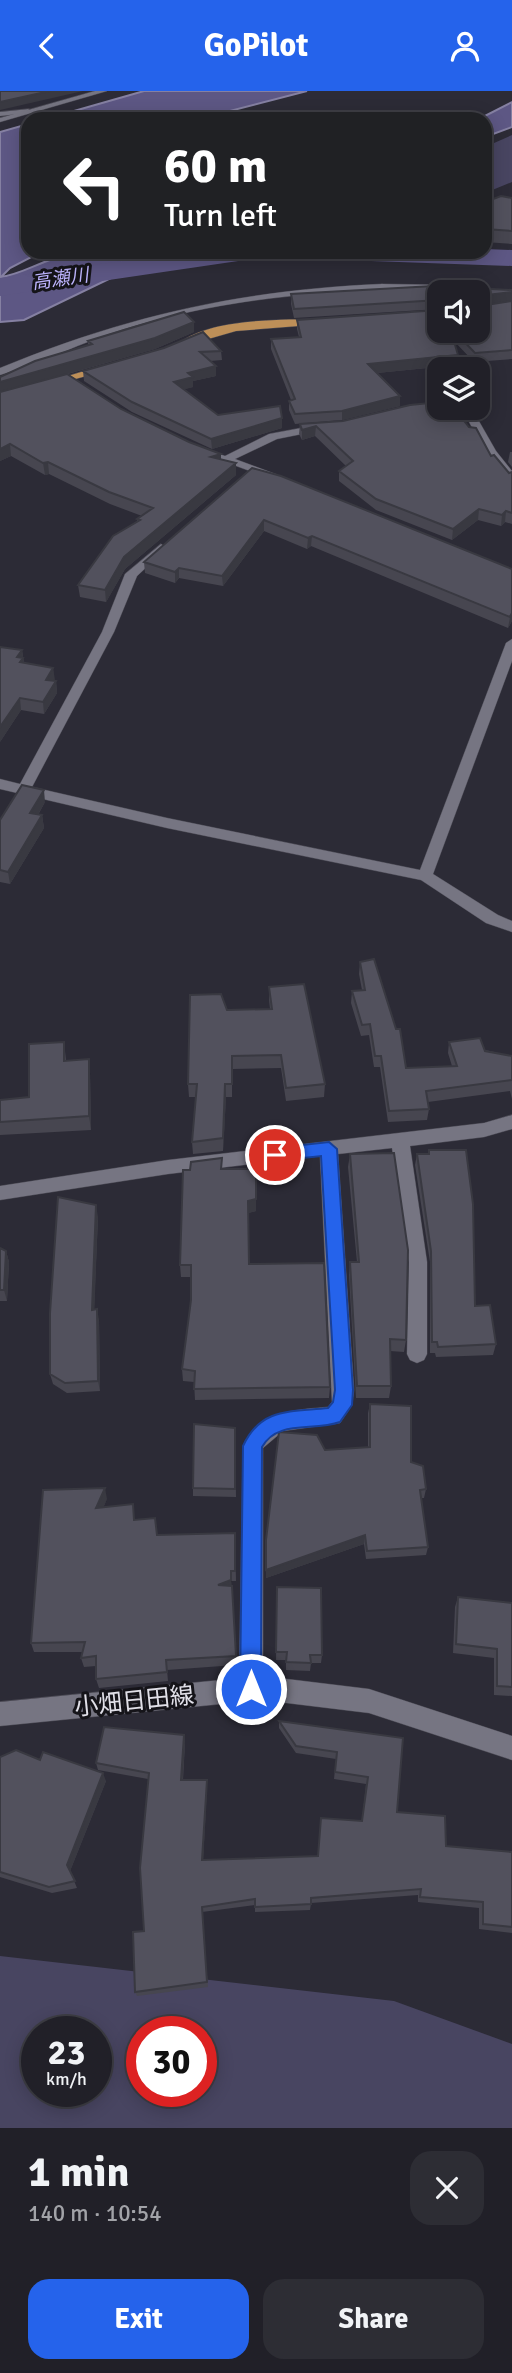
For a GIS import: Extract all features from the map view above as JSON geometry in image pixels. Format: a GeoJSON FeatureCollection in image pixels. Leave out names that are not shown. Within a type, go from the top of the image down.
{"type":"FeatureCollection","features":[{"type":"Feature","properties":{"kind":"main road"},"geometry":{"type":"LineString","coordinates":[[172,348],[214,330],[335,322]]}},
{"type":"Feature","properties":{"kind":"main road"},"geometry":{"type":"LineString","coordinates":[[34,388],[121,363]]}},
{"type":"Feature","properties":{"kind":"street"},"geometry":{"type":"LineString","coordinates":[[23,112],[103,91]]}},
{"type":"Feature","properties":{"kind":"street"},"geometry":{"type":"LineString","coordinates":[[0,114],[26,111]]}},
{"type":"Feature","properties":{"kind":"street"},"geometry":{"type":"LineString","coordinates":[[0,120],[21,113]]}},
{"type":"Feature","properties":{"kind":"street"},"geometry":{"type":"LineString","coordinates":[[0,372],[132,323],[233,301],[369,286],[420,285],[512,294]]}},
{"type":"Feature","properties":{"kind":"street"},"geometry":{"type":"LineString","coordinates":[[68,377],[88,390]]}},
{"type":"Feature","properties":{"kind":"street"},"geometry":{"type":"LineString","coordinates":[[473,420],[491,452],[512,479]]}},
{"type":"Feature","properties":{"kind":"street"},"geometry":{"type":"LineString","coordinates":[[228,459],[249,444],[296,429],[331,427]]}},
{"type":"Feature","properties":{"kind":"street"},"geometry":{"type":"LineString","coordinates":[[189,445],[211,456],[228,459],[248,473],[290,484]]}},
{"type":"Feature","properties":{"kind":"street"},"geometry":{"type":"LineString","coordinates":[[24,789],[107,632],[131,573],[172,539]]}},
{"type":"Feature","properties":{"kind":"street"},"geometry":{"type":"LineString","coordinates":[[425,876],[512,643]]}},
{"type":"Feature","properties":{"kind":"street"},"geometry":{"type":"LineString","coordinates":[[0,784],[167,823],[425,876],[492,919],[512,927]]}},
{"type":"Feature","properties":{"kind":"street"},"geometry":{"type":"LineString","coordinates":[[0,1193],[168,1167],[484,1131],[512,1122]]}},
{"type":"Feature","properties":{"kind":"street"},"geometry":{"type":"LineString","coordinates":[[400,1140],[418,1262],[418,1354]]}},
{"type":"Feature","properties":{"kind":"street"},"geometry":{"type":"LineString","coordinates":[[251,1689],[253,1446],[261,1431],[274,1422],[333,1416],[342,1405],[343,1376],[329,1149]]}},
{"type":"Feature","properties":{"kind":"street","name":"小畑日田線"},"geometry":{"type":"LineString","coordinates":[[0,1714],[251,1689],[369,1701],[512,1748]]}},
{"type":"Feature","properties":{"kind":"shaded area"},"geometry":{"type":"Polygon","coordinates":[[[512,135],[512,182],[492,190],[492,144],[512,135]]]}},
{"type":"Feature","properties":{"kind":"shaded area"},"geometry":{"type":"Polygon","coordinates":[[[0,1956],[394,2001],[512,2044],[512,2128],[0,2128],[0,1956]]]}},
{"type":"Feature","properties":{"kind":"water"},"geometry":{"type":"Polygon","coordinates":[[[144,91],[307,91],[226,112],[70,112],[144,91]]]}},
{"type":"Feature","properties":{"kind":"water"},"geometry":{"type":"Polygon","coordinates":[[[512,102],[512,127],[492,134],[492,112],[512,102]]]}},
{"type":"Feature","properties":{"kind":"water"},"geometry":{"type":"Polygon","coordinates":[[[21,126],[21,259],[27,259],[10,268],[1,277],[53,259],[128,259],[119,264],[111,278],[24,320],[0,322],[0,132],[21,126]]]}},
{"type":"Feature","properties":{"kind":"building"},"geometry":{"type":"Polygon","coordinates":[[[0,91],[50,91],[0,102],[0,91]]]}},
{"type":"Feature","properties":{"kind":"building"},"geometry":{"type":"Polygon","coordinates":[[[501,196],[512,198],[512,231],[492,230],[492,199],[501,196]]]}},
{"type":"Feature","properties":{"kind":"building"},"geometry":{"type":"Polygon","coordinates":[[[427,286],[427,301],[294,309],[291,294],[427,286]]]}},
{"type":"Feature","properties":{"kind":"building"},"geometry":{"type":"Polygon","coordinates":[[[490,289],[512,290],[490,295],[490,289]]]}},
{"type":"Feature","properties":{"kind":"building"},"geometry":{"type":"Polygon","coordinates":[[[512,301],[512,350],[475,353],[465,343],[490,343],[490,304],[512,301]]]}},
{"type":"Feature","properties":{"kind":"building"},"geometry":{"type":"Polygon","coordinates":[[[427,311],[427,343],[454,343],[458,355],[368,364],[400,396],[342,411],[295,414],[289,401],[295,399],[271,339],[301,337],[297,320],[427,311]]]}},
{"type":"Feature","properties":{"kind":"building"},"geometry":{"type":"Polygon","coordinates":[[[184,312],[194,322],[155,338],[0,382],[0,377],[35,361],[92,344],[88,341],[184,312]]]}},
{"type":"Feature","properties":{"kind":"building"},"geometry":{"type":"Polygon","coordinates":[[[203,332],[221,351],[200,352],[216,366],[188,373],[193,377],[174,382],[218,415],[280,406],[282,418],[211,439],[132,402],[83,371],[164,348],[203,332]]]}},
{"type":"Feature","properties":{"kind":"building"},"geometry":{"type":"Polygon","coordinates":[[[67,374],[121,409],[189,442],[221,454],[211,457],[236,463],[124,557],[105,590],[78,585],[113,536],[140,520],[137,519],[153,508],[109,492],[48,462],[43,463],[10,444],[0,449],[0,392],[67,374]]]}},
{"type":"Feature","properties":{"kind":"building"},"geometry":{"type":"Polygon","coordinates":[[[427,403],[427,420],[463,420],[469,427],[476,428],[491,456],[494,455],[509,473],[512,472],[512,513],[506,511],[502,515],[479,509],[453,529],[376,499],[339,471],[353,461],[316,426],[302,430],[300,424],[343,421],[427,403]]]}},
{"type":"Feature","properties":{"kind":"building"},"geometry":{"type":"Polygon","coordinates":[[[252,468],[281,476],[512,569],[510,617],[312,536],[308,538],[264,520],[222,576],[179,568],[175,572],[144,562],[252,468]]]}},
{"type":"Feature","properties":{"kind":"building"},"geometry":{"type":"Polygon","coordinates":[[[0,647],[22,650],[17,657],[23,658],[20,662],[53,668],[46,680],[56,681],[43,702],[20,698],[0,727],[0,647]]]}},
{"type":"Feature","properties":{"kind":"building"},"geometry":{"type":"Polygon","coordinates":[[[22,785],[44,790],[30,813],[42,815],[8,872],[0,870],[0,820],[22,785]]]}},
{"type":"Feature","properties":{"kind":"building"},"geometry":{"type":"Polygon","coordinates":[[[374,959],[396,1029],[400,1029],[406,1068],[457,1066],[449,1042],[480,1038],[485,1051],[512,1056],[512,1080],[426,1091],[429,1109],[389,1111],[381,1056],[375,1056],[370,1024],[362,1025],[352,991],[365,990],[360,962],[374,959]]]}},
{"type":"Feature","properties":{"kind":"building"},"geometry":{"type":"Polygon","coordinates":[[[304,984],[325,1084],[286,1088],[281,1055],[232,1056],[232,1084],[225,1084],[223,1138],[192,1142],[197,1084],[188,1084],[190,995],[221,994],[227,1010],[272,1009],[269,987],[304,984]]]}},
{"type":"Feature","properties":{"kind":"building"},"geometry":{"type":"Polygon","coordinates":[[[64,1042],[64,1061],[89,1059],[89,1116],[0,1122],[0,1100],[29,1097],[29,1044],[64,1042]]]}},
{"type":"Feature","properties":{"kind":"building"},"geometry":{"type":"Polygon","coordinates":[[[429,1150],[466,1150],[473,1204],[475,1306],[490,1305],[496,1344],[438,1347],[437,1342],[432,1342],[431,1251],[417,1154],[429,1154],[429,1150]]]}},
{"type":"Feature","properties":{"kind":"building"},"geometry":{"type":"Polygon","coordinates":[[[394,1153],[408,1250],[406,1340],[390,1339],[391,1386],[357,1386],[350,1262],[359,1262],[350,1154],[394,1153]]]}},
{"type":"Feature","properties":{"kind":"building"},"geometry":{"type":"Polygon","coordinates":[[[222,1158],[221,1169],[256,1169],[256,1199],[248,1201],[249,1264],[324,1263],[330,1387],[194,1389],[195,1371],[182,1369],[191,1300],[191,1265],[180,1265],[183,1170],[190,1170],[191,1162],[222,1158]]]}},
{"type":"Feature","properties":{"kind":"building"},"geometry":{"type":"Polygon","coordinates":[[[58,1197],[96,1205],[92,1310],[97,1309],[98,1381],[65,1383],[50,1374],[50,1313],[58,1197]]]}},
{"type":"Feature","properties":{"kind":"building"},"geometry":{"type":"Polygon","coordinates":[[[0,1248],[6,1251],[4,1290],[0,1290],[0,1248]]]}},
{"type":"Feature","properties":{"kind":"building"},"geometry":{"type":"Polygon","coordinates":[[[370,1404],[411,1406],[411,1462],[423,1466],[426,1489],[420,1490],[428,1547],[367,1551],[365,1535],[266,1570],[266,1540],[279,1432],[317,1435],[325,1450],[370,1447],[370,1404]]]}},
{"type":"Feature","properties":{"kind":"building"},"geometry":{"type":"Polygon","coordinates":[[[194,1424],[235,1428],[235,1489],[193,1488],[194,1424]]]}},
{"type":"Feature","properties":{"kind":"building"},"geometry":{"type":"Polygon","coordinates":[[[105,1488],[96,1508],[133,1504],[134,1520],[155,1518],[157,1535],[235,1533],[235,1571],[231,1571],[231,1580],[218,1585],[232,1586],[236,1656],[166,1660],[167,1672],[96,1679],[96,1656],[81,1658],[85,1642],[31,1643],[43,1490],[105,1488]]]}},
{"type":"Feature","properties":{"kind":"building"},"geometry":{"type":"Polygon","coordinates":[[[277,1587],[321,1588],[322,1655],[310,1655],[311,1663],[286,1662],[287,1652],[276,1652],[277,1587]]]}},
{"type":"Feature","properties":{"kind":"building"},"geometry":{"type":"Polygon","coordinates":[[[458,1597],[512,1603],[512,1687],[497,1686],[497,1649],[456,1644],[458,1597]]]}},
{"type":"Feature","properties":{"kind":"building"},"geometry":{"type":"Polygon","coordinates":[[[279,1721],[403,1738],[397,1812],[445,1816],[446,1846],[512,1852],[512,1927],[483,1924],[483,1902],[420,1897],[421,1889],[311,1898],[311,1904],[255,1907],[255,1899],[202,1907],[207,1982],[135,1992],[133,1932],[144,1931],[140,1868],[149,1773],[96,1763],[104,1727],[184,1735],[181,1780],[207,1780],[202,1860],[318,1856],[321,1818],[362,1821],[368,1777],[335,1772],[337,1752],[296,1746],[279,1721]]]}},
{"type":"Feature","properties":{"kind":"building"},"geometry":{"type":"Polygon","coordinates":[[[16,1750],[40,1760],[43,1752],[103,1773],[67,1865],[75,1881],[49,1887],[0,1872],[0,1757],[16,1750]]]}},
{"type":"Feature","properties":{"kind":"waterway","name":"高瀬川"},"geometry":{"type":"LineString","coordinates":[[492,257],[512,258]]}},
{"type":"Feature","properties":{"kind":"waterway","name":"高瀬川"},"geometry":{"type":"LineString","coordinates":[[0,287],[196,259]]}},
{"type":"Feature","properties":{"kind":"route"},"geometry":{"type":"LineString","coordinates":[[251,1689],[253,1446],[261,1431],[274,1422],[333,1416],[342,1405],[344,1390],[329,1149],[275,1155]]}}]}
